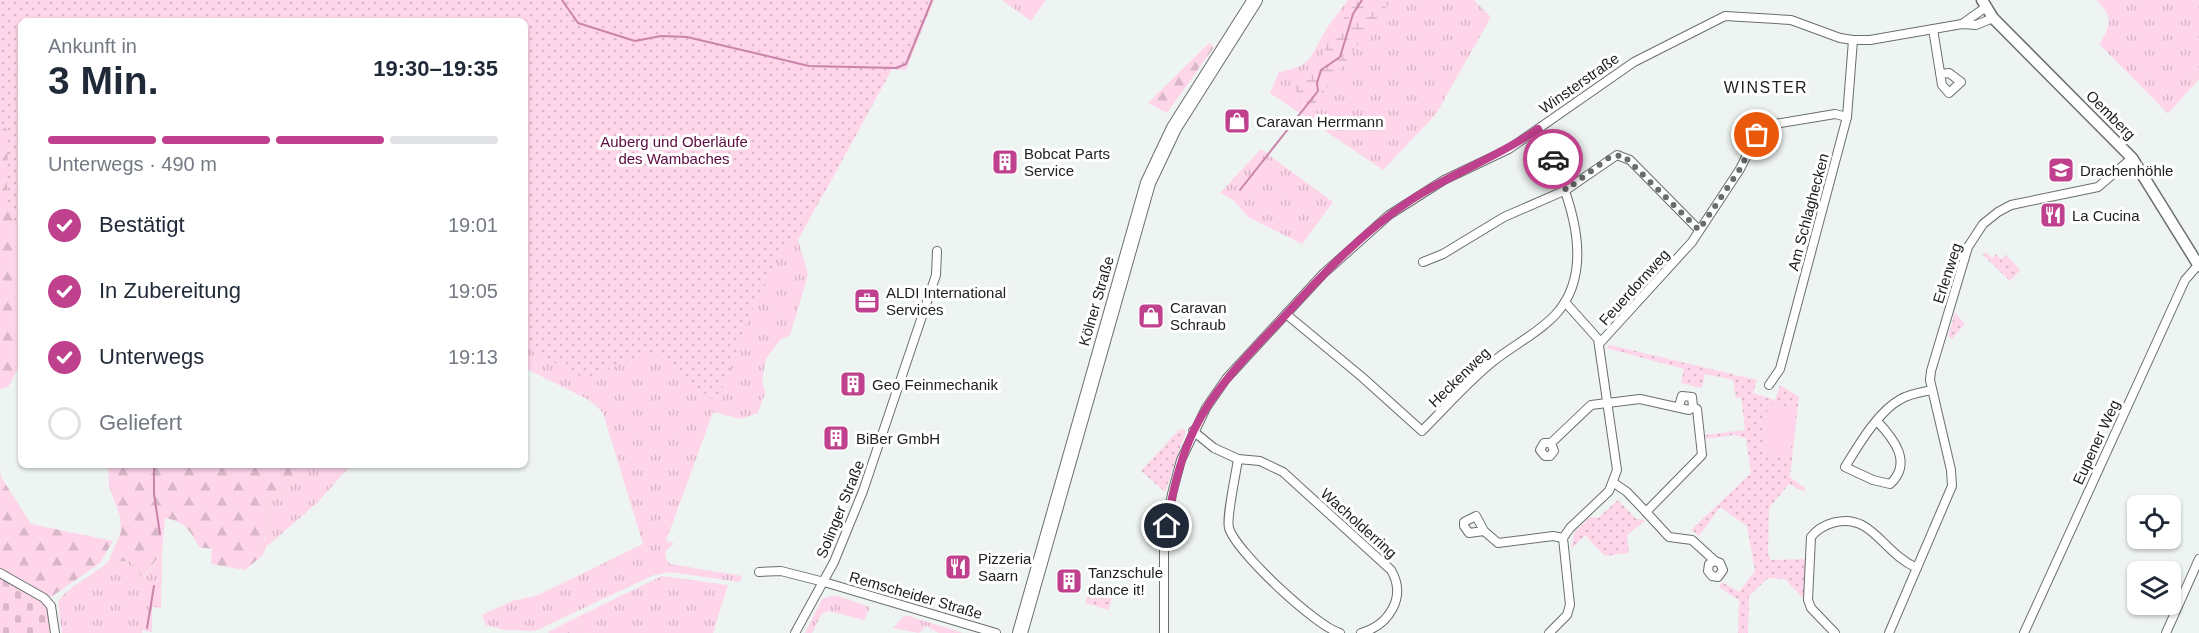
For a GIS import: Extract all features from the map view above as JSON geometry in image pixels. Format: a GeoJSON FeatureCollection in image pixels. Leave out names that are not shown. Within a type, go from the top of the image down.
{"type":"FeatureCollection","features":[{"type":"Feature","properties":{"kind":"main road","name":"Kölner Straße"},"geometry":{"type":"LineString","coordinates":[[1020,633],[1148,183],[1174,128],[1255,0]]}},
{"type":"Feature","properties":{"kind":"street","name":"Oemberg"},"geometry":{"type":"LineString","coordinates":[[1984,4],[1993,18],[2132,158],[2198,266]]}},
{"type":"Feature","properties":{"kind":"street","name":"Winsterstraße"},"geometry":{"type":"LineString","coordinates":[[1962,24],[1984,4]]}},
{"type":"Feature","properties":{"kind":"street","name":"Winsterstraße"},"geometry":{"type":"LineString","coordinates":[[1164,633],[1164,542],[1172,494],[1181,460],[1194,431],[1226,379],[1345,252],[1389,215],[1444,180],[1502,153],[1634,62],[1725,16],[1791,20],[1840,38],[1853,40],[1870,40],[1962,24],[1976,25],[1993,18]]}},
{"type":"Feature","properties":{"kind":"street"},"geometry":{"type":"LineString","coordinates":[[1933,29],[1940,74]]}},
{"type":"Feature","properties":{"kind":"street","name":"Am Schlaghecken"},"geometry":{"type":"LineString","coordinates":[[1769,385],[1780,369],[1847,117],[1853,40]]}},
{"type":"Feature","properties":{"kind":"street","name":"Feuerdornweg"},"geometry":{"type":"LineString","coordinates":[[1565,302],[1594,333],[1599,344],[1692,242],[1740,169],[1762,129],[1769,125],[1835,114],[1847,117]]}},
{"type":"Feature","properties":{"kind":"street","name":"Heckenweg"},"geometry":{"type":"LineString","coordinates":[[1286,314],[1362,376],[1422,431],[1488,365],[1544,325],[1565,302],[1575,274],[1575,225],[1566,190],[1538,129]]}},
{"type":"Feature","properties":{"kind":"street"},"geometry":{"type":"LineString","coordinates":[[1423,262],[1443,254],[1504,217],[1566,190],[1610,157],[1623,155],[1699,230]]}},
{"type":"Feature","properties":{"kind":"street","name":"Erlenweg"},"geometry":{"type":"LineString","coordinates":[[1889,633],[1953,479],[1932,390],[1931,371],[1965,256],[1973,237],[1983,224],[1998,212],[2012,205],[2098,186],[2132,158]]}},
{"type":"Feature","properties":{"kind":"street","name":"Solinger Straße"},"geometry":{"type":"LineString","coordinates":[[795,633],[824,582],[874,460],[936,275],[937,251]]}},
{"type":"Feature","properties":{"kind":"street","name":"Eupener Weg"},"geometry":{"type":"LineString","coordinates":[[2024,633],[2185,280],[2198,266]]}},
{"type":"Feature","properties":{"kind":"street"},"geometry":{"type":"LineString","coordinates":[[1549,633],[1567,615],[1570,605],[1563,538],[1614,483],[1617,470],[1599,344]]}},
{"type":"Feature","properties":{"kind":"street"},"geometry":{"type":"LineString","coordinates":[[1877,421],[1896,441],[1902,466],[1897,477],[1890,484],[1873,480],[1845,467],[1864,436],[1877,421],[1900,399],[1932,390]]}},
{"type":"Feature","properties":{"kind":"street"},"geometry":{"type":"LineString","coordinates":[[1646,512],[1702,455],[1697,409],[1693,406],[1692,397],[1682,396],[1679,406]]}},
{"type":"Feature","properties":{"kind":"street"},"geometry":{"type":"LineString","coordinates":[[1551,443],[1587,407],[1607,402],[1641,399],[1689,410],[1693,406]]}},
{"type":"Feature","properties":{"kind":"street","name":"Wacholderring"},"geometry":{"type":"LineString","coordinates":[[1194,431],[1214,448],[1238,459],[1260,461],[1283,472],[1391,570],[1399,587],[1398,598],[1381,622],[1361,633]]}},
{"type":"Feature","properties":{"kind":"street"},"geometry":{"type":"LineString","coordinates":[[1238,459],[1228,520],[1232,534],[1271,579],[1319,624],[1340,633]]}},
{"type":"Feature","properties":{"kind":"street"},"geometry":{"type":"LineString","coordinates":[[1614,483],[1627,492],[1669,537],[1692,540],[1714,561]]}},
{"type":"Feature","properties":{"kind":"street"},"geometry":{"type":"LineString","coordinates":[[1835,633],[1811,608],[1808,600],[1810,537],[1814,532],[1836,521],[1864,525],[1897,558],[1917,568]]}},
{"type":"Feature","properties":{"kind":"street"},"geometry":{"type":"LineString","coordinates":[[1484,531],[1494,541],[1504,543],[1553,536],[1563,538]]}},
{"type":"Feature","properties":{"kind":"street"},"geometry":{"type":"LineString","coordinates":[[2166,633],[2199,559]]}},
{"type":"Feature","properties":{"kind":"street","name":"Remscheider Straße"},"geometry":{"type":"LineString","coordinates":[[759,572],[781,571],[824,582],[996,633]]}},
{"type":"Feature","properties":{"kind":"street"},"geometry":{"type":"LineString","coordinates":[[0,573],[44,598],[51,606],[55,633]]}},
{"type":"Feature","properties":{"kind":"green space","name":"Auberg und Oberläufe des Wambaches"},"geometry":{"type":"Polygon","coordinates":[[[0,0],[934,0],[906,70],[892,69],[826,190],[777,262],[747,320],[717,403],[652,352],[588,377],[580,376],[528,349],[528,18],[18,18],[18,230],[10,215],[7,196],[8,131],[0,123],[0,0]]]}},
{"type":"Feature","properties":{"kind":"green space"},"geometry":{"type":"Polygon","coordinates":[[[1002,0],[1046,0],[1031,21],[1002,0]]]}},
{"type":"Feature","properties":{"kind":"green space"},"geometry":{"type":"Polygon","coordinates":[[[1348,0],[1474,0],[1491,17],[1436,114],[1383,170],[1270,93],[1279,72],[1297,68],[1307,61],[1328,26],[1348,0]]]}},
{"type":"Feature","properties":{"kind":"green space"},"geometry":{"type":"Polygon","coordinates":[[[1358,0],[1394,0],[1382,11],[1315,104],[1304,109],[1293,84],[1322,57],[1331,34],[1358,0]]]}},
{"type":"Feature","properties":{"kind":"green space"},"geometry":{"type":"Polygon","coordinates":[[[2097,0],[2199,0],[2199,79],[2168,114],[2099,44],[2109,21],[2106,12],[2097,0]]]}},
{"type":"Feature","properties":{"kind":"green space"},"geometry":{"type":"Polygon","coordinates":[[[0,25],[18,107],[18,369],[8,387],[0,389],[0,25]]]}},
{"type":"Feature","properties":{"kind":"green space"},"geometry":{"type":"Polygon","coordinates":[[[1209,43],[1214,47],[1167,113],[1148,103],[1209,43]]]}},
{"type":"Feature","properties":{"kind":"green space"},"geometry":{"type":"Polygon","coordinates":[[[888,75],[798,240],[808,275],[790,335],[780,340],[766,359],[762,379],[765,393],[758,413],[741,419],[713,412],[666,541],[674,543],[665,552],[670,564],[742,576],[740,582],[670,572],[654,575],[535,631],[506,630],[486,625],[482,615],[512,601],[536,596],[643,544],[603,413],[591,401],[528,370],[528,347],[645,342],[775,263],[888,75]]]}},
{"type":"Feature","properties":{"kind":"green space"},"geometry":{"type":"Polygon","coordinates":[[[1261,149],[1333,202],[1302,244],[1248,217],[1233,200],[1220,193],[1261,149]]]}},
{"type":"Feature","properties":{"kind":"green space"},"geometry":{"type":"Polygon","coordinates":[[[1986,252],[1992,258],[1996,254],[2001,259],[2006,255],[2020,270],[2010,281],[1983,255],[1986,252]]]}},
{"type":"Feature","properties":{"kind":"green space"},"geometry":{"type":"Polygon","coordinates":[[[1955,313],[1965,324],[1952,339],[1948,336],[1955,313]]]}},
{"type":"Feature","properties":{"kind":"green space"},"geometry":{"type":"Polygon","coordinates":[[[1610,345],[1757,380],[1753,393],[1775,400],[1780,385],[1799,397],[1790,477],[1805,488],[1804,492],[1789,484],[1769,508],[1768,553],[1771,560],[1806,559],[1804,599],[1785,579],[1768,578],[1749,596],[1748,633],[1738,633],[1739,600],[1719,587],[1722,582],[1739,592],[1755,571],[1747,526],[1720,507],[1699,536],[1691,530],[1751,473],[1746,438],[1734,435],[1706,439],[1705,435],[1745,430],[1741,397],[1736,398],[1733,380],[1705,374],[1702,388],[1681,383],[1684,369],[1606,348],[1610,345]]]}},
{"type":"Feature","properties":{"kind":"green space"},"geometry":{"type":"Polygon","coordinates":[[[1768,404],[1795,407],[1790,456],[1763,453],[1768,404]]]}},
{"type":"Feature","properties":{"kind":"green space"},"geometry":{"type":"Polygon","coordinates":[[[1179,430],[1186,431],[1165,492],[1141,471],[1179,430]]]}},
{"type":"Feature","properties":{"kind":"green space"},"geometry":{"type":"Polygon","coordinates":[[[108,468],[303,468],[267,507],[263,555],[245,570],[211,564],[212,549],[199,547],[186,527],[177,521],[165,518],[162,551],[143,578],[131,561],[108,562],[121,532],[120,516],[109,486],[108,468]]]}},
{"type":"Feature","properties":{"kind":"green space"},"geometry":{"type":"Polygon","coordinates":[[[303,468],[348,468],[317,503],[266,547],[263,555],[267,507],[303,468]]]}},
{"type":"Feature","properties":{"kind":"green space"},"geometry":{"type":"Polygon","coordinates":[[[0,469],[1,477],[31,524],[113,541],[100,563],[51,597],[0,568],[0,469]]]}},
{"type":"Feature","properties":{"kind":"green space"},"geometry":{"type":"Polygon","coordinates":[[[1618,500],[1636,519],[1646,520],[1627,535],[1629,553],[1605,556],[1585,535],[1571,549],[1574,533],[1590,517],[1598,518],[1618,500]]]}},
{"type":"Feature","properties":{"kind":"green space"},"geometry":{"type":"Polygon","coordinates":[[[162,551],[161,608],[152,607],[152,632],[142,630],[142,633],[62,633],[58,601],[69,590],[108,562],[131,561],[144,578],[162,551]]]}},
{"type":"Feature","properties":{"kind":"green space"},"geometry":{"type":"Polygon","coordinates":[[[662,576],[728,585],[713,633],[585,633],[573,619],[662,576]]]}},
{"type":"Feature","properties":{"kind":"green space"},"geometry":{"type":"Polygon","coordinates":[[[0,578],[42,600],[48,609],[52,633],[0,633],[0,578]]]}},
{"type":"Feature","properties":{"kind":"green space"},"geometry":{"type":"Polygon","coordinates":[[[1089,591],[1112,597],[1109,610],[1085,603],[1089,591]]]}},
{"type":"Feature","properties":{"kind":"green space"},"geometry":{"type":"Polygon","coordinates":[[[835,595],[870,607],[864,620],[828,611],[821,615],[812,633],[805,633],[822,599],[835,595]]]}},
{"type":"Feature","properties":{"kind":"green space"},"geometry":{"type":"Polygon","coordinates":[[[905,615],[963,633],[939,633],[926,626],[919,633],[893,628],[905,615]]]}},
{"type":"Feature","properties":{"kind":"green space"},"geometry":{"type":"Polygon","coordinates":[[[573,619],[585,633],[548,633],[550,631],[573,619]]]}},
{"type":"Feature","properties":{"kind":"waterway"},"geometry":{"type":"LineString","coordinates":[[562,0],[578,23],[635,41],[661,36],[687,37],[809,66],[896,68],[906,64],[932,0]]}},
{"type":"Feature","properties":{"kind":"waterway"},"geometry":{"type":"LineString","coordinates":[[1240,190],[1318,91],[1317,83],[1321,70],[1340,57],[1353,14],[1362,0]]}},
{"type":"Feature","properties":{"kind":"waterway"},"geometry":{"type":"LineString","coordinates":[[154,468],[154,494],[160,534]]}},
{"type":"Feature","properties":{"kind":"waterway"},"geometry":{"type":"LineString","coordinates":[[147,628],[154,586]]}},
{"type":"Feature","properties":{"kind":"way so far"},"geometry":{"type":"LineString","coordinates":[[1553,159],[1566,190],[1610,157],[1623,155],[1699,230],[1740,169],[1757,135]]}},
{"type":"Feature","properties":{"kind":"place","name":"Caravan Herrmann"},"geometry":{"type":"Point","coordinates":[1237,121]}},
{"type":"Feature","properties":{"kind":"place","name":"Bobcat Parts Service"},"geometry":{"type":"Point","coordinates":[1005,162]}},
{"type":"Feature","properties":{"kind":"place","name":"Drachenhöhle"},"geometry":{"type":"Point","coordinates":[2061,170]}},
{"type":"Feature","properties":{"kind":"place","name":"La Cucina"},"geometry":{"type":"Point","coordinates":[2053,215]}},
{"type":"Feature","properties":{"kind":"place","name":"ALDI International Services"},"geometry":{"type":"Point","coordinates":[867,301]}},
{"type":"Feature","properties":{"kind":"place","name":"Caravan Schraub"},"geometry":{"type":"Point","coordinates":[1151,316]}},
{"type":"Feature","properties":{"kind":"place","name":"Geo Feinmechanik"},"geometry":{"type":"Point","coordinates":[853,384]}},
{"type":"Feature","properties":{"kind":"place","name":"BiBer GmbH"},"geometry":{"type":"Point","coordinates":[836,438]}},
{"type":"Feature","properties":{"kind":"place","name":"Pizzeria Saarn"},"geometry":{"type":"Point","coordinates":[958,567]}},
{"type":"Feature","properties":{"kind":"place","name":"Tanzschule dance it!"},"geometry":{"type":"Point","coordinates":[1069,581]}},
{"type":"Feature","properties":{"kind":"district","name":"WINSTER"},"geometry":{"type":"Point","coordinates":[1766,87]}},
{"type":"Feature","properties":{"kind":"route"},"geometry":{"type":"LineString","coordinates":[[1167,526],[1181,460],[1206,408],[1226,379],[1345,252],[1412,199],[1468,167],[1493,157],[1538,129],[1553,159]]}}]}
